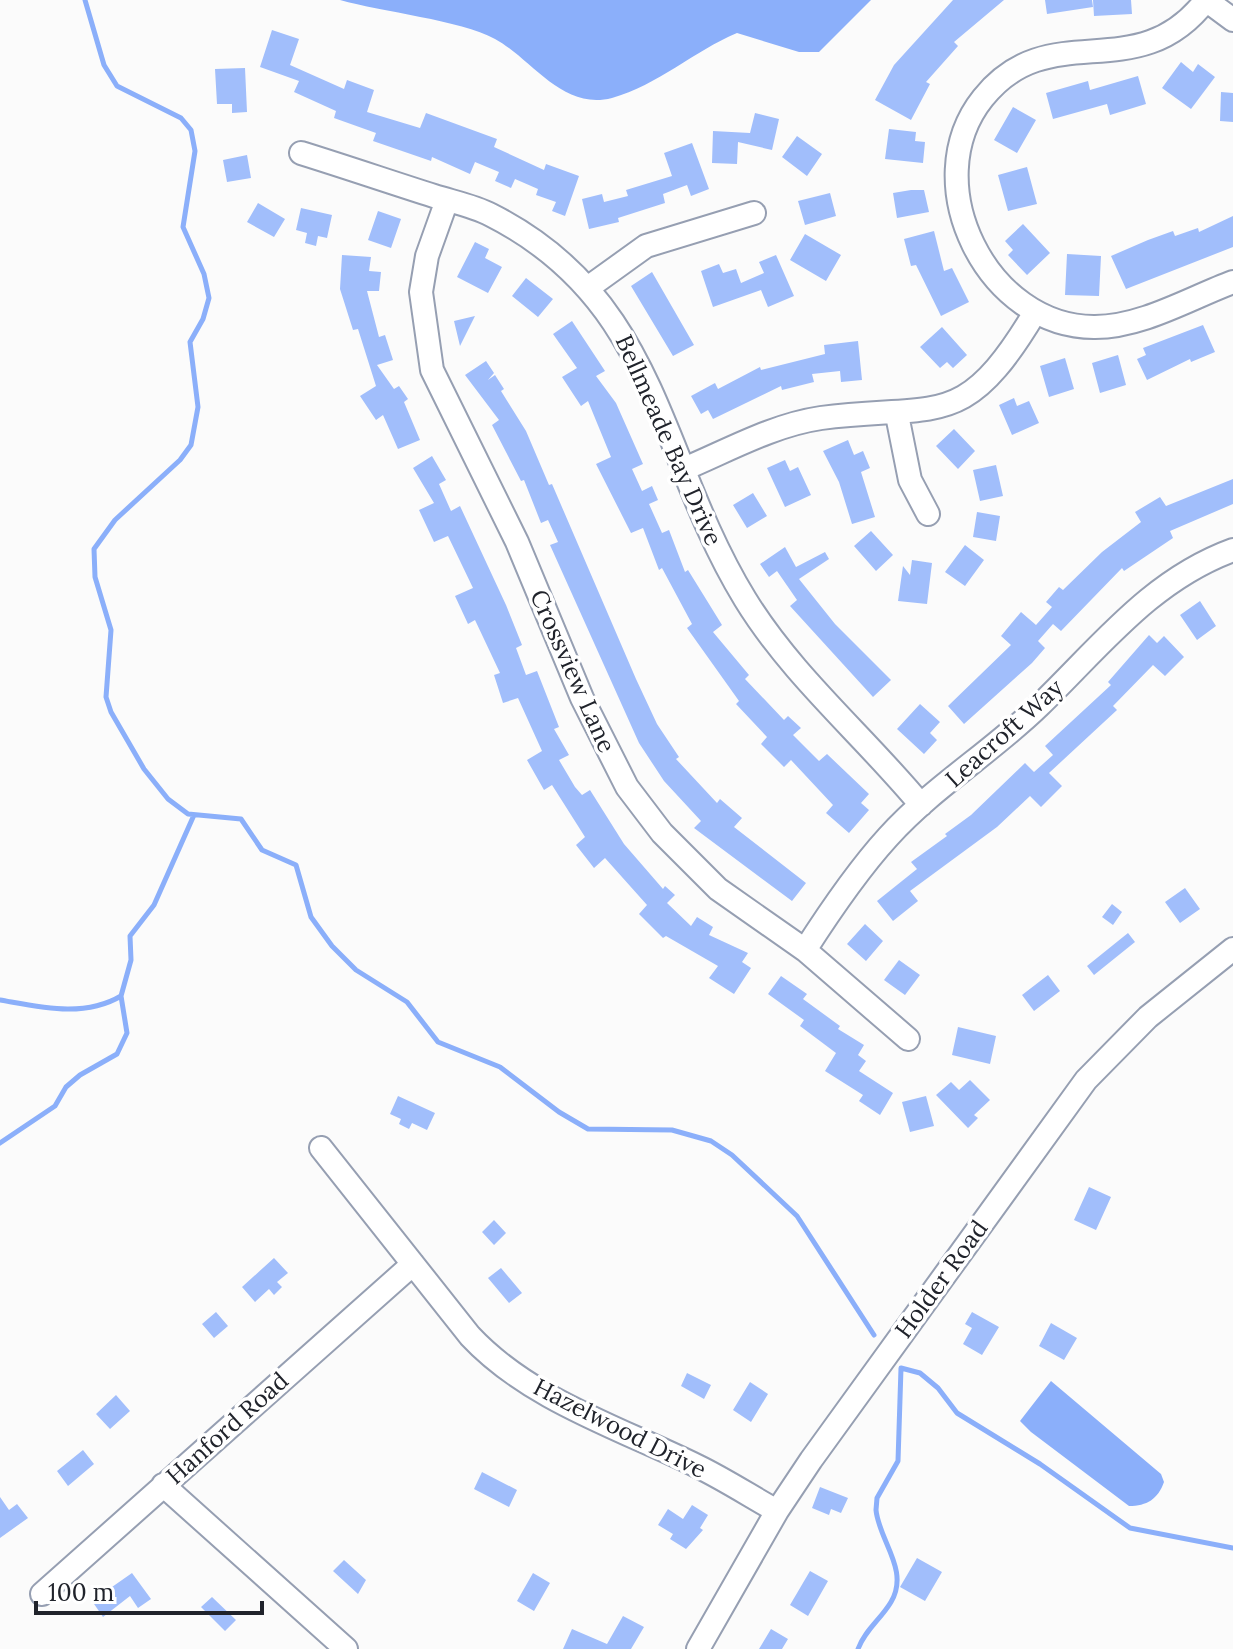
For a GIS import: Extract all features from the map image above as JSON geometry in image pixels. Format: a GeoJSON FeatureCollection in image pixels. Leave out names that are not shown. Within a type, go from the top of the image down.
{"type":"FeatureCollection","features":[{"type":"Feature","properties":{"kind":"street"},"geometry":{"type":"LineString","coordinates":[[1233,20],[1206,0],[1180,27],[1140,47],[1117,52],[1075,50],[1027,63],[1002,79],[982,99],[968,122],[956,181],[961,210],[972,241],[988,270],[1005,292],[1034,314],[1094,328],[1122,324],[1233,282]]}},
{"type":"Feature","properties":{"kind":"street","name":"Bellmeade Bay Drive"},"geometry":{"type":"LineString","coordinates":[[301,153],[487,213],[529,235],[589,287],[626,339],[724,561],[768,633],[921,805]]}},
{"type":"Feature","properties":{"kind":"street","name":"Crossview Lane"},"geometry":{"type":"LineString","coordinates":[[447,200],[427,256],[421,292],[432,370],[517,542],[582,698],[627,787],[662,833],[728,898],[805,950],[908,1039]]}},
{"type":"Feature","properties":{"kind":"street"},"geometry":{"type":"LineString","coordinates":[[589,287],[646,246],[754,213]]}},
{"type":"Feature","properties":{"kind":"street"},"geometry":{"type":"LineString","coordinates":[[684,469],[794,424],[821,418],[897,415],[944,406],[981,387],[1004,362],[1034,314]]}},
{"type":"Feature","properties":{"kind":"street"},"geometry":{"type":"LineString","coordinates":[[897,415],[910,480],[928,514]]}},
{"type":"Feature","properties":{"kind":"street","name":"Leacroft Way"},"geometry":{"type":"LineString","coordinates":[[805,950],[888,837],[921,805],[996,746],[1140,604],[1196,566],[1233,550]]}},
{"type":"Feature","properties":{"kind":"street","name":"Holder Road"},"geometry":{"type":"LineString","coordinates":[[698,1649],[777,1511],[1086,1080],[1148,1017],[1233,949]]}},
{"type":"Feature","properties":{"kind":"street","name":"Hazelwood Drive"},"geometry":{"type":"LineString","coordinates":[[321,1148],[492,1357],[559,1400],[698,1466],[777,1511]]}},
{"type":"Feature","properties":{"kind":"street","name":"Hanford Road"},"geometry":{"type":"LineString","coordinates":[[42,1594],[413,1264]]}},
{"type":"Feature","properties":{"kind":"street"},"geometry":{"type":"LineString","coordinates":[[163,1485],[346,1649]]}},
{"type":"Feature","properties":{"kind":"water"},"geometry":{"type":"Polygon","coordinates":[[[340,0],[871,0],[819,52],[799,52],[737,33],[645,85],[612,98],[594,100],[563,90],[509,48],[480,32],[340,0]]]}},
{"type":"Feature","properties":{"kind":"water"},"geometry":{"type":"Polygon","coordinates":[[[1051,1381],[1161,1474],[1164,1482],[1155,1497],[1141,1505],[1129,1506],[1020,1421],[1051,1381]]]}},
{"type":"Feature","properties":{"kind":"building"},"geometry":{"type":"Polygon","coordinates":[[[953,0],[1004,0],[954,42],[958,46],[926,82],[930,84],[911,120],[875,100],[894,65],[953,0]]]}},
{"type":"Feature","properties":{"kind":"building"},"geometry":{"type":"Polygon","coordinates":[[[1045,0],[1092,0],[1093,7],[1047,14],[1045,0]]]}},
{"type":"Feature","properties":{"kind":"building"},"geometry":{"type":"Polygon","coordinates":[[[1093,0],[1131,0],[1132,14],[1094,16],[1093,0]]]}},
{"type":"Feature","properties":{"kind":"building"},"geometry":{"type":"Polygon","coordinates":[[[272,30],[299,39],[290,65],[344,89],[347,80],[374,90],[367,112],[420,128],[426,113],[497,139],[494,147],[544,170],[546,164],[579,176],[565,216],[552,211],[556,202],[536,195],[538,189],[515,179],[511,188],[495,181],[499,172],[475,162],[470,174],[432,157],[431,161],[373,141],[376,133],[334,118],[336,111],[294,92],[299,81],[260,67],[272,30]]]}},
{"type":"Feature","properties":{"kind":"building"},"geometry":{"type":"Polygon","coordinates":[[[1181,62],[1193,72],[1198,64],[1215,77],[1191,109],[1162,88],[1181,62]]]}},
{"type":"Feature","properties":{"kind":"building"},"geometry":{"type":"Polygon","coordinates":[[[245,68],[247,112],[232,113],[232,104],[217,104],[215,69],[245,68]]]}},
{"type":"Feature","properties":{"kind":"building"},"geometry":{"type":"Polygon","coordinates":[[[1138,76],[1146,104],[1110,115],[1107,104],[1053,119],[1046,93],[1088,81],[1090,90],[1138,76]]]}},
{"type":"Feature","properties":{"kind":"building"},"geometry":{"type":"Polygon","coordinates":[[[1221,92],[1233,93],[1233,122],[1220,121],[1221,92]]]}},
{"type":"Feature","properties":{"kind":"building"},"geometry":{"type":"Polygon","coordinates":[[[1013,107],[1036,120],[1017,153],[994,140],[1013,107]]]}},
{"type":"Feature","properties":{"kind":"building"},"geometry":{"type":"Polygon","coordinates":[[[755,113],[779,119],[772,150],[738,142],[737,164],[712,163],[713,131],[750,133],[755,113]]]}},
{"type":"Feature","properties":{"kind":"building"},"geometry":{"type":"Polygon","coordinates":[[[889,129],[916,132],[915,141],[925,142],[923,163],[885,159],[889,129]]]}},
{"type":"Feature","properties":{"kind":"building"},"geometry":{"type":"Polygon","coordinates":[[[797,136],[822,154],[807,176],[782,157],[797,136]]]}},
{"type":"Feature","properties":{"kind":"building"},"geometry":{"type":"Polygon","coordinates":[[[692,143],[709,189],[691,196],[687,185],[663,194],[665,203],[618,218],[619,222],[589,229],[582,199],[602,194],[604,202],[628,196],[626,190],[672,176],[664,153],[692,143]]]}},
{"type":"Feature","properties":{"kind":"building"},"geometry":{"type":"Polygon","coordinates":[[[247,155],[251,178],[227,182],[223,160],[247,155]]]}},
{"type":"Feature","properties":{"kind":"building"},"geometry":{"type":"Polygon","coordinates":[[[1027,167],[1037,204],[1008,211],[998,175],[1027,167]]]}},
{"type":"Feature","properties":{"kind":"building"},"geometry":{"type":"Polygon","coordinates":[[[924,190],[929,212],[897,218],[893,193],[924,190]]]}},
{"type":"Feature","properties":{"kind":"building"},"geometry":{"type":"Polygon","coordinates":[[[830,193],[836,216],[805,225],[798,201],[830,193]]]}},
{"type":"Feature","properties":{"kind":"building"},"geometry":{"type":"Polygon","coordinates":[[[258,203],[285,219],[274,237],[247,222],[258,203]]]}},
{"type":"Feature","properties":{"kind":"building"},"geometry":{"type":"Polygon","coordinates":[[[301,208],[332,215],[327,238],[318,236],[316,246],[305,243],[307,233],[296,230],[301,208]]]}},
{"type":"Feature","properties":{"kind":"building"},"geometry":{"type":"Polygon","coordinates":[[[378,211],[401,219],[391,248],[368,240],[378,211]]]}},
{"type":"Feature","properties":{"kind":"building"},"geometry":{"type":"Polygon","coordinates":[[[1233,216],[1233,247],[1126,289],[1111,256],[1173,231],[1175,236],[1198,228],[1199,232],[1233,216]]]}},
{"type":"Feature","properties":{"kind":"building"},"geometry":{"type":"Polygon","coordinates":[[[1023,224],[1050,253],[1027,275],[1008,255],[1013,250],[1005,241],[1023,224]]]}},
{"type":"Feature","properties":{"kind":"building"},"geometry":{"type":"Polygon","coordinates":[[[934,231],[944,271],[952,268],[969,302],[941,316],[916,265],[911,266],[904,239],[934,231]]]}},
{"type":"Feature","properties":{"kind":"building"},"geometry":{"type":"Polygon","coordinates":[[[805,234],[841,255],[826,281],[790,260],[805,234]]]}},
{"type":"Feature","properties":{"kind":"building"},"geometry":{"type":"Polygon","coordinates":[[[475,242],[489,249],[485,258],[502,267],[488,293],[457,277],[475,242]]]}},
{"type":"Feature","properties":{"kind":"building"},"geometry":{"type":"Polygon","coordinates":[[[1067,254],[1101,256],[1099,296],[1065,295],[1067,254]]]}},
{"type":"Feature","properties":{"kind":"building"},"geometry":{"type":"Polygon","coordinates":[[[342,255],[371,257],[369,271],[381,272],[379,291],[367,291],[379,337],[385,335],[393,360],[377,365],[394,389],[399,386],[408,399],[404,402],[420,440],[398,449],[383,415],[376,420],[360,396],[376,386],[358,329],[353,330],[340,289],[342,255]]]}},
{"type":"Feature","properties":{"kind":"building"},"geometry":{"type":"Polygon","coordinates":[[[776,255],[794,296],[768,307],[761,290],[713,307],[701,271],[719,264],[723,273],[736,269],[741,283],[764,273],[759,262],[776,255]]]}},
{"type":"Feature","properties":{"kind":"building"},"geometry":{"type":"Polygon","coordinates":[[[652,272],[694,345],[673,356],[631,286],[652,272]]]}},
{"type":"Feature","properties":{"kind":"building"},"geometry":{"type":"Polygon","coordinates":[[[526,278],[553,299],[538,317],[512,296],[526,278]]]}},
{"type":"Feature","properties":{"kind":"building"},"geometry":{"type":"Polygon","coordinates":[[[475,316],[460,346],[454,321],[475,316]]]}},
{"type":"Feature","properties":{"kind":"building"},"geometry":{"type":"Polygon","coordinates":[[[572,321],[605,371],[596,376],[616,403],[643,464],[632,469],[642,491],[652,486],[658,500],[649,504],[662,533],[669,530],[685,572],[688,570],[722,625],[713,632],[749,675],[745,679],[784,720],[788,716],[801,728],[793,735],[819,761],[827,754],[869,794],[861,803],[869,810],[849,833],[826,813],[833,805],[791,760],[784,767],[761,744],[767,737],[736,704],[739,701],[687,628],[692,624],[662,568],[659,570],[643,528],[631,533],[596,464],[611,457],[588,401],[581,406],[562,377],[577,368],[553,334],[572,321]]]}},
{"type":"Feature","properties":{"kind":"building"},"geometry":{"type":"Polygon","coordinates":[[[1203,325],[1215,352],[1191,362],[1190,359],[1147,380],[1137,359],[1146,355],[1143,348],[1203,325]]]}},
{"type":"Feature","properties":{"kind":"building"},"geometry":{"type":"Polygon","coordinates":[[[942,327],[967,355],[953,368],[947,362],[940,368],[920,347],[942,327]]]}},
{"type":"Feature","properties":{"kind":"building"},"geometry":{"type":"Polygon","coordinates":[[[858,341],[862,380],[841,382],[840,371],[812,374],[814,382],[782,390],[781,386],[713,419],[708,410],[701,414],[691,396],[715,383],[718,389],[760,367],[761,370],[825,354],[824,345],[858,341]]]}},
{"type":"Feature","properties":{"kind":"building"},"geometry":{"type":"Polygon","coordinates":[[[1118,355],[1126,385],[1100,393],[1092,363],[1118,355]]]}},
{"type":"Feature","properties":{"kind":"building"},"geometry":{"type":"Polygon","coordinates":[[[1065,358],[1074,389],[1049,397],[1040,366],[1065,358]]]}},
{"type":"Feature","properties":{"kind":"building"},"geometry":{"type":"Polygon","coordinates":[[[486,361],[494,373],[488,380],[495,375],[504,389],[501,391],[526,431],[549,485],[552,484],[636,679],[657,724],[679,757],[676,759],[717,803],[720,799],[742,818],[734,827],[806,883],[792,901],[694,828],[701,821],[664,781],[639,743],[550,545],[558,542],[548,520],[541,523],[524,480],[521,481],[492,425],[499,420],[465,375],[486,361]]]}},
{"type":"Feature","properties":{"kind":"building"},"geometry":{"type":"Polygon","coordinates":[[[1014,398],[1017,406],[1029,401],[1039,423],[1012,435],[999,405],[1014,398]]]}},
{"type":"Feature","properties":{"kind":"building"},"geometry":{"type":"Polygon","coordinates":[[[954,429],[975,451],[958,469],[936,446],[954,429]]]}},
{"type":"Feature","properties":{"kind":"building"},"geometry":{"type":"Polygon","coordinates":[[[848,440],[854,455],[863,451],[870,468],[861,472],[875,517],[852,524],[839,482],[823,451],[848,440]]]}},
{"type":"Feature","properties":{"kind":"building"},"geometry":{"type":"Polygon","coordinates":[[[432,456],[446,480],[439,484],[451,511],[460,506],[506,605],[522,645],[516,648],[526,675],[537,671],[559,727],[554,729],[569,755],[559,760],[575,787],[582,795],[590,790],[624,844],[663,889],[665,886],[675,895],[667,903],[691,926],[697,917],[713,927],[709,935],[748,953],[742,962],[751,968],[734,994],[709,978],[718,966],[666,936],[663,938],[639,914],[647,905],[605,858],[594,868],[576,845],[585,837],[552,785],[544,790],[527,760],[542,751],[518,698],[503,703],[494,675],[500,673],[475,620],[468,624],[455,596],[473,588],[448,536],[434,542],[419,510],[434,503],[413,468],[432,456]]]}},
{"type":"Feature","properties":{"kind":"building"},"geometry":{"type":"Polygon","coordinates":[[[785,460],[790,471],[798,467],[811,495],[785,507],[767,468],[785,460]]]}},
{"type":"Feature","properties":{"kind":"building"},"geometry":{"type":"Polygon","coordinates":[[[996,465],[1003,496],[980,501],[973,470],[996,465]]]}},
{"type":"Feature","properties":{"kind":"building"},"geometry":{"type":"Polygon","coordinates":[[[1233,479],[1233,504],[1170,531],[1173,538],[1124,571],[1122,568],[1061,631],[1053,624],[1038,641],[1045,648],[1032,663],[964,724],[948,706],[1011,645],[1001,636],[1021,612],[1036,625],[1052,607],[1046,602],[1059,587],[1063,590],[1102,552],[1141,522],[1135,512],[1160,497],[1166,506],[1233,479]]]}},
{"type":"Feature","properties":{"kind":"building"},"geometry":{"type":"Polygon","coordinates":[[[753,493],[767,516],[747,528],[733,505],[753,493]]]}},
{"type":"Feature","properties":{"kind":"building"},"geometry":{"type":"Polygon","coordinates":[[[977,512],[1000,516],[996,541],[973,537],[977,512]]]}},
{"type":"Feature","properties":{"kind":"building"},"geometry":{"type":"Polygon","coordinates":[[[871,531],[893,555],[876,571],[854,546],[871,531]]]}},
{"type":"Feature","properties":{"kind":"building"},"geometry":{"type":"Polygon","coordinates":[[[965,545],[984,560],[965,586],[945,572],[965,545]]]}},
{"type":"Feature","properties":{"kind":"building"},"geometry":{"type":"Polygon","coordinates":[[[785,547],[796,567],[825,552],[829,559],[799,579],[835,624],[891,680],[873,697],[790,606],[797,600],[777,571],[769,577],[760,564],[785,547]]]}},
{"type":"Feature","properties":{"kind":"building"},"geometry":{"type":"Polygon","coordinates":[[[912,560],[932,563],[927,604],[898,601],[903,566],[910,575],[912,560]]]}},
{"type":"Feature","properties":{"kind":"building"},"geometry":{"type":"Polygon","coordinates":[[[1200,601],[1216,626],[1197,640],[1180,615],[1200,601]]]}},
{"type":"Feature","properties":{"kind":"building"},"geometry":{"type":"Polygon","coordinates":[[[1149,635],[1157,643],[1164,636],[1184,657],[1165,676],[1153,665],[1113,706],[1117,710],[1049,773],[1062,786],[1041,807],[1030,796],[997,827],[910,891],[918,901],[893,921],[877,901],[917,869],[911,862],[947,836],[945,834],[971,815],[1025,763],[1034,772],[1053,755],[1045,746],[1111,685],[1108,682],[1149,635]]]}},
{"type":"Feature","properties":{"kind":"building"},"geometry":{"type":"Polygon","coordinates":[[[920,704],[940,722],[930,733],[937,740],[924,754],[897,729],[920,704]]]}},
{"type":"Feature","properties":{"kind":"building"},"geometry":{"type":"Polygon","coordinates":[[[1185,888],[1200,909],[1180,923],[1165,902],[1185,888]]]}},
{"type":"Feature","properties":{"kind":"building"},"geometry":{"type":"Polygon","coordinates":[[[1112,904],[1122,912],[1113,925],[1102,917],[1112,904]]]}},
{"type":"Feature","properties":{"kind":"building"},"geometry":{"type":"Polygon","coordinates":[[[865,924],[883,941],[866,961],[847,944],[865,924]]]}},
{"type":"Feature","properties":{"kind":"building"},"geometry":{"type":"Polygon","coordinates":[[[1128,933],[1135,942],[1094,975],[1087,966],[1128,933]]]}},
{"type":"Feature","properties":{"kind":"building"},"geometry":{"type":"Polygon","coordinates":[[[899,960],[920,975],[905,995],[884,980],[899,960]]]}},
{"type":"Feature","properties":{"kind":"building"},"geometry":{"type":"Polygon","coordinates":[[[1048,975],[1060,991],[1034,1011],[1022,995],[1048,975]]]}},
{"type":"Feature","properties":{"kind":"building"},"geometry":{"type":"Polygon","coordinates":[[[781,976],[807,994],[803,999],[840,1026],[838,1029],[864,1045],[858,1055],[866,1061],[859,1071],[893,1093],[880,1115],[859,1101],[863,1095],[825,1071],[836,1053],[800,1026],[804,1020],[768,994],[781,976]]]}},
{"type":"Feature","properties":{"kind":"building"},"geometry":{"type":"Polygon","coordinates":[[[958,1027],[996,1036],[990,1064],[952,1055],[958,1027]]]}},
{"type":"Feature","properties":{"kind":"building"},"geometry":{"type":"Polygon","coordinates":[[[970,1080],[990,1100],[974,1115],[978,1118],[968,1128],[936,1095],[951,1082],[959,1090],[970,1080]]]}},
{"type":"Feature","properties":{"kind":"building"},"geometry":{"type":"Polygon","coordinates":[[[398,1096],[435,1113],[427,1130],[412,1123],[409,1129],[399,1124],[401,1119],[390,1114],[398,1096]]]}},
{"type":"Feature","properties":{"kind":"building"},"geometry":{"type":"Polygon","coordinates":[[[926,1096],[934,1126],[910,1132],[902,1102],[926,1096]]]}},
{"type":"Feature","properties":{"kind":"building"},"geometry":{"type":"Polygon","coordinates":[[[1089,1187],[1111,1197],[1096,1230],[1074,1220],[1089,1187]]]}},
{"type":"Feature","properties":{"kind":"building"},"geometry":{"type":"Polygon","coordinates":[[[494,1220],[506,1233],[494,1245],[482,1232],[494,1220]]]}},
{"type":"Feature","properties":{"kind":"building"},"geometry":{"type":"Polygon","coordinates":[[[274,1258],[288,1273],[277,1282],[282,1287],[274,1295],[269,1289],[255,1302],[242,1287],[274,1258]]]}},
{"type":"Feature","properties":{"kind":"building"},"geometry":{"type":"Polygon","coordinates":[[[501,1268],[522,1293],[509,1303],[488,1278],[501,1268]]]}},
{"type":"Feature","properties":{"kind":"building"},"geometry":{"type":"Polygon","coordinates":[[[216,1312],[228,1326],[214,1338],[202,1324],[216,1312]]]}},
{"type":"Feature","properties":{"kind":"building"},"geometry":{"type":"Polygon","coordinates":[[[972,1312],[999,1327],[982,1355],[963,1344],[972,1328],[965,1324],[972,1312]]]}},
{"type":"Feature","properties":{"kind":"building"},"geometry":{"type":"Polygon","coordinates":[[[1051,1323],[1077,1338],[1064,1360],[1039,1346],[1051,1323]]]}},
{"type":"Feature","properties":{"kind":"building"},"geometry":{"type":"Polygon","coordinates":[[[687,1373],[711,1385],[704,1399],[681,1386],[687,1373]]]}},
{"type":"Feature","properties":{"kind":"building"},"geometry":{"type":"Polygon","coordinates":[[[750,1382],[768,1394],[751,1422],[733,1410],[750,1382]]]}},
{"type":"Feature","properties":{"kind":"building"},"geometry":{"type":"Polygon","coordinates":[[[116,1395],[130,1411],[110,1429],[96,1414],[116,1395]]]}},
{"type":"Feature","properties":{"kind":"building"},"geometry":{"type":"Polygon","coordinates":[[[83,1450],[94,1464],[68,1486],[57,1471],[83,1450]]]}},
{"type":"Feature","properties":{"kind":"building"},"geometry":{"type":"Polygon","coordinates":[[[482,1472],[517,1490],[509,1507],[474,1489],[482,1472]]]}},
{"type":"Feature","properties":{"kind":"building"},"geometry":{"type":"Polygon","coordinates":[[[820,1487],[848,1498],[841,1513],[831,1509],[829,1515],[812,1508],[820,1487]]]}},
{"type":"Feature","properties":{"kind":"building"},"geometry":{"type":"Polygon","coordinates":[[[0,1497],[9,1510],[17,1504],[28,1518],[0,1538],[0,1497]]]}},
{"type":"Feature","properties":{"kind":"building"},"geometry":{"type":"Polygon","coordinates":[[[692,1505],[708,1515],[700,1528],[703,1530],[686,1549],[670,1539],[673,1534],[658,1525],[668,1509],[683,1519],[692,1505]]]}},
{"type":"Feature","properties":{"kind":"building"},"geometry":{"type":"Polygon","coordinates":[[[917,1558],[942,1572],[925,1601],[900,1587],[917,1558]]]}},
{"type":"Feature","properties":{"kind":"building"},"geometry":{"type":"Polygon","coordinates":[[[344,1560],[366,1580],[358,1594],[333,1571],[344,1560]]]}},
{"type":"Feature","properties":{"kind":"building"},"geometry":{"type":"Polygon","coordinates":[[[810,1571],[828,1581],[808,1616],[790,1605],[810,1571]]]}},
{"type":"Feature","properties":{"kind":"building"},"geometry":{"type":"Polygon","coordinates":[[[132,1573],[151,1599],[138,1608],[130,1596],[103,1617],[92,1601],[132,1573]]]}},
{"type":"Feature","properties":{"kind":"building"},"geometry":{"type":"Polygon","coordinates":[[[533,1573],[550,1583],[534,1611],[517,1601],[533,1573]]]}},
{"type":"Feature","properties":{"kind":"building"},"geometry":{"type":"Polygon","coordinates":[[[212,1597],[236,1620],[225,1631],[201,1607],[212,1597]]]}},
{"type":"Feature","properties":{"kind":"building"},"geometry":{"type":"Polygon","coordinates":[[[623,1616],[644,1627],[631,1649],[563,1649],[572,1629],[607,1644],[623,1616]]]}},
{"type":"Feature","properties":{"kind":"building"},"geometry":{"type":"Polygon","coordinates":[[[771,1629],[788,1639],[782,1649],[759,1649],[771,1629]]]}},
{"type":"Feature","properties":{"kind":"waterway"},"geometry":{"type":"LineString","coordinates":[[85,0],[104,65],[117,86],[181,118],[191,130],[195,151],[183,227],[204,274],[209,298],[203,319],[190,342],[198,407],[191,445],[180,460],[115,520],[94,549],[95,577],[111,630],[106,697],[111,712],[144,769],[168,799],[188,814],[241,819],[262,850],[296,865],[311,917],[332,946],[356,970],[407,1002],[438,1042],[500,1067],[559,1112],[588,1129],[672,1130],[711,1141],[732,1155],[797,1216],[874,1335]]}},
{"type":"Feature","properties":{"kind":"waterway"},"geometry":{"type":"LineString","coordinates":[[0,1143],[55,1106],[66,1087],[80,1075],[117,1054],[127,1033],[121,996],[131,960],[130,936],[154,905],[194,815]]}},
{"type":"Feature","properties":{"kind":"waterway"},"geometry":{"type":"LineString","coordinates":[[0,1000],[46,1008],[77,1009],[107,1003],[121,996]]}},
{"type":"Feature","properties":{"kind":"waterway"},"geometry":{"type":"LineString","coordinates":[[858,1649],[896,1590],[895,1567],[876,1510],[877,1498],[898,1461],[901,1368],[920,1373],[938,1388],[957,1413],[1040,1464],[1130,1528],[1233,1548]]}}]}
